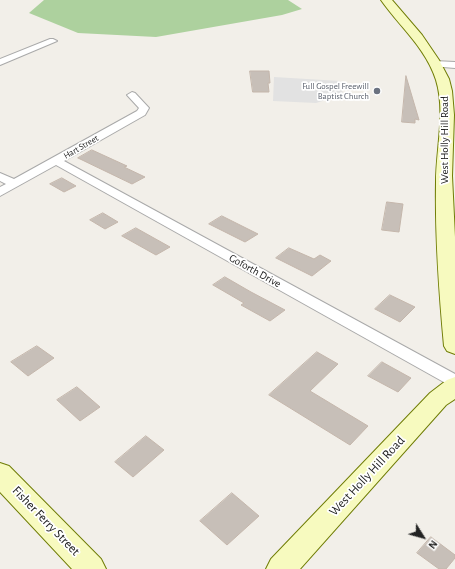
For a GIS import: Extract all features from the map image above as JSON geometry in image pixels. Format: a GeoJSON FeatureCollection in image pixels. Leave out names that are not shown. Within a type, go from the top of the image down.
{"type":"FeatureCollection","features":[{"type":"Feature","properties":{"kind":"street","name":"West Holly Hill Road"},"geometry":{"type":"LineString","coordinates":[[386,0],[405,21],[434,64],[441,77],[447,99],[444,176],[446,266],[455,346]]}},
{"type":"Feature","properties":{"kind":"street"},"geometry":{"type":"LineString","coordinates":[[0,62],[53,41]]}},
{"type":"Feature","properties":{"kind":"street"},"geometry":{"type":"LineString","coordinates":[[434,64],[455,65]]}},
{"type":"Feature","properties":{"kind":"street","name":"Hart Street"},"geometry":{"type":"LineString","coordinates":[[0,192],[141,113],[144,108],[132,95]]}},
{"type":"Feature","properties":{"kind":"street","name":"Goforth Drive"},"geometry":{"type":"LineString","coordinates":[[56,161],[455,381]]}},
{"type":"Feature","properties":{"kind":"street"},"geometry":{"type":"LineString","coordinates":[[0,176],[14,184]]}},
{"type":"Feature","properties":{"kind":"street","name":"West Holly Hill Road"},"geometry":{"type":"LineString","coordinates":[[281,569],[438,398],[455,386]]}},
{"type":"Feature","properties":{"kind":"street","name":"Fisher Ferry Street"},"geometry":{"type":"LineString","coordinates":[[0,474],[91,569]]}},
{"type":"Feature","properties":{"kind":"green space"},"geometry":{"type":"Polygon","coordinates":[[[44,0],[288,0],[302,9],[282,15],[156,37],[78,33],[29,13],[44,0]]]}},
{"type":"Feature","properties":{"kind":"shaded area"},"geometry":{"type":"Polygon","coordinates":[[[274,77],[340,81],[344,98],[332,98],[316,103],[273,101],[274,77]]]}},
{"type":"Feature","properties":{"kind":"building"},"geometry":{"type":"Polygon","coordinates":[[[250,71],[269,71],[269,92],[253,92],[250,71]]]}},
{"type":"Feature","properties":{"kind":"building"},"geometry":{"type":"Polygon","coordinates":[[[406,76],[419,120],[415,119],[415,123],[402,122],[406,76]]]}},
{"type":"Feature","properties":{"kind":"building"},"geometry":{"type":"Polygon","coordinates":[[[92,150],[127,166],[124,167],[145,177],[132,184],[78,158],[92,150]]]}},
{"type":"Feature","properties":{"kind":"building"},"geometry":{"type":"Polygon","coordinates":[[[62,178],[76,186],[64,192],[50,184],[62,178]]]}},
{"type":"Feature","properties":{"kind":"building"},"geometry":{"type":"Polygon","coordinates":[[[387,202],[403,204],[399,232],[382,230],[387,202]]]}},
{"type":"Feature","properties":{"kind":"building"},"geometry":{"type":"Polygon","coordinates":[[[103,213],[118,222],[105,229],[90,220],[103,213]]]}},
{"type":"Feature","properties":{"kind":"building"},"geometry":{"type":"Polygon","coordinates":[[[222,216],[258,234],[245,242],[209,224],[222,216]]]}},
{"type":"Feature","properties":{"kind":"building"},"geometry":{"type":"Polygon","coordinates":[[[136,228],[170,247],[156,255],[122,236],[136,228]]]}},
{"type":"Feature","properties":{"kind":"building"},"geometry":{"type":"Polygon","coordinates":[[[289,248],[314,259],[320,255],[331,261],[312,276],[276,258],[289,248]]]}},
{"type":"Feature","properties":{"kind":"building"},"geometry":{"type":"Polygon","coordinates":[[[225,277],[285,310],[270,321],[241,305],[244,303],[213,285],[225,277]]]}},
{"type":"Feature","properties":{"kind":"building"},"geometry":{"type":"Polygon","coordinates":[[[390,295],[415,307],[400,322],[375,309],[390,295]]]}},
{"type":"Feature","properties":{"kind":"building"},"geometry":{"type":"Polygon","coordinates":[[[37,346],[54,358],[28,376],[11,362],[37,346]]]}},
{"type":"Feature","properties":{"kind":"building"},"geometry":{"type":"Polygon","coordinates":[[[317,352],[338,364],[310,391],[368,426],[350,445],[269,395],[317,352]]]}},
{"type":"Feature","properties":{"kind":"building"},"geometry":{"type":"Polygon","coordinates":[[[382,362],[411,378],[398,392],[368,376],[382,362]]]}},
{"type":"Feature","properties":{"kind":"building"},"geometry":{"type":"Polygon","coordinates":[[[77,387],[100,407],[80,421],[57,400],[77,387]]]}},
{"type":"Feature","properties":{"kind":"building"},"geometry":{"type":"Polygon","coordinates":[[[146,436],[164,450],[133,477],[115,462],[146,436]]]}},
{"type":"Feature","properties":{"kind":"building"},"geometry":{"type":"Polygon","coordinates":[[[232,493],[259,516],[227,545],[200,521],[232,493]]]}},
{"type":"Feature","properties":{"kind":"building"},"geometry":{"type":"Polygon","coordinates":[[[431,537],[455,555],[455,558],[446,569],[439,569],[417,553],[431,537]]]}},
{"type":"Feature","properties":{"kind":"place","name":"Full Gospel Freewill Baptist Church"},"geometry":{"type":"Point","coordinates":[377,91]}}]}
